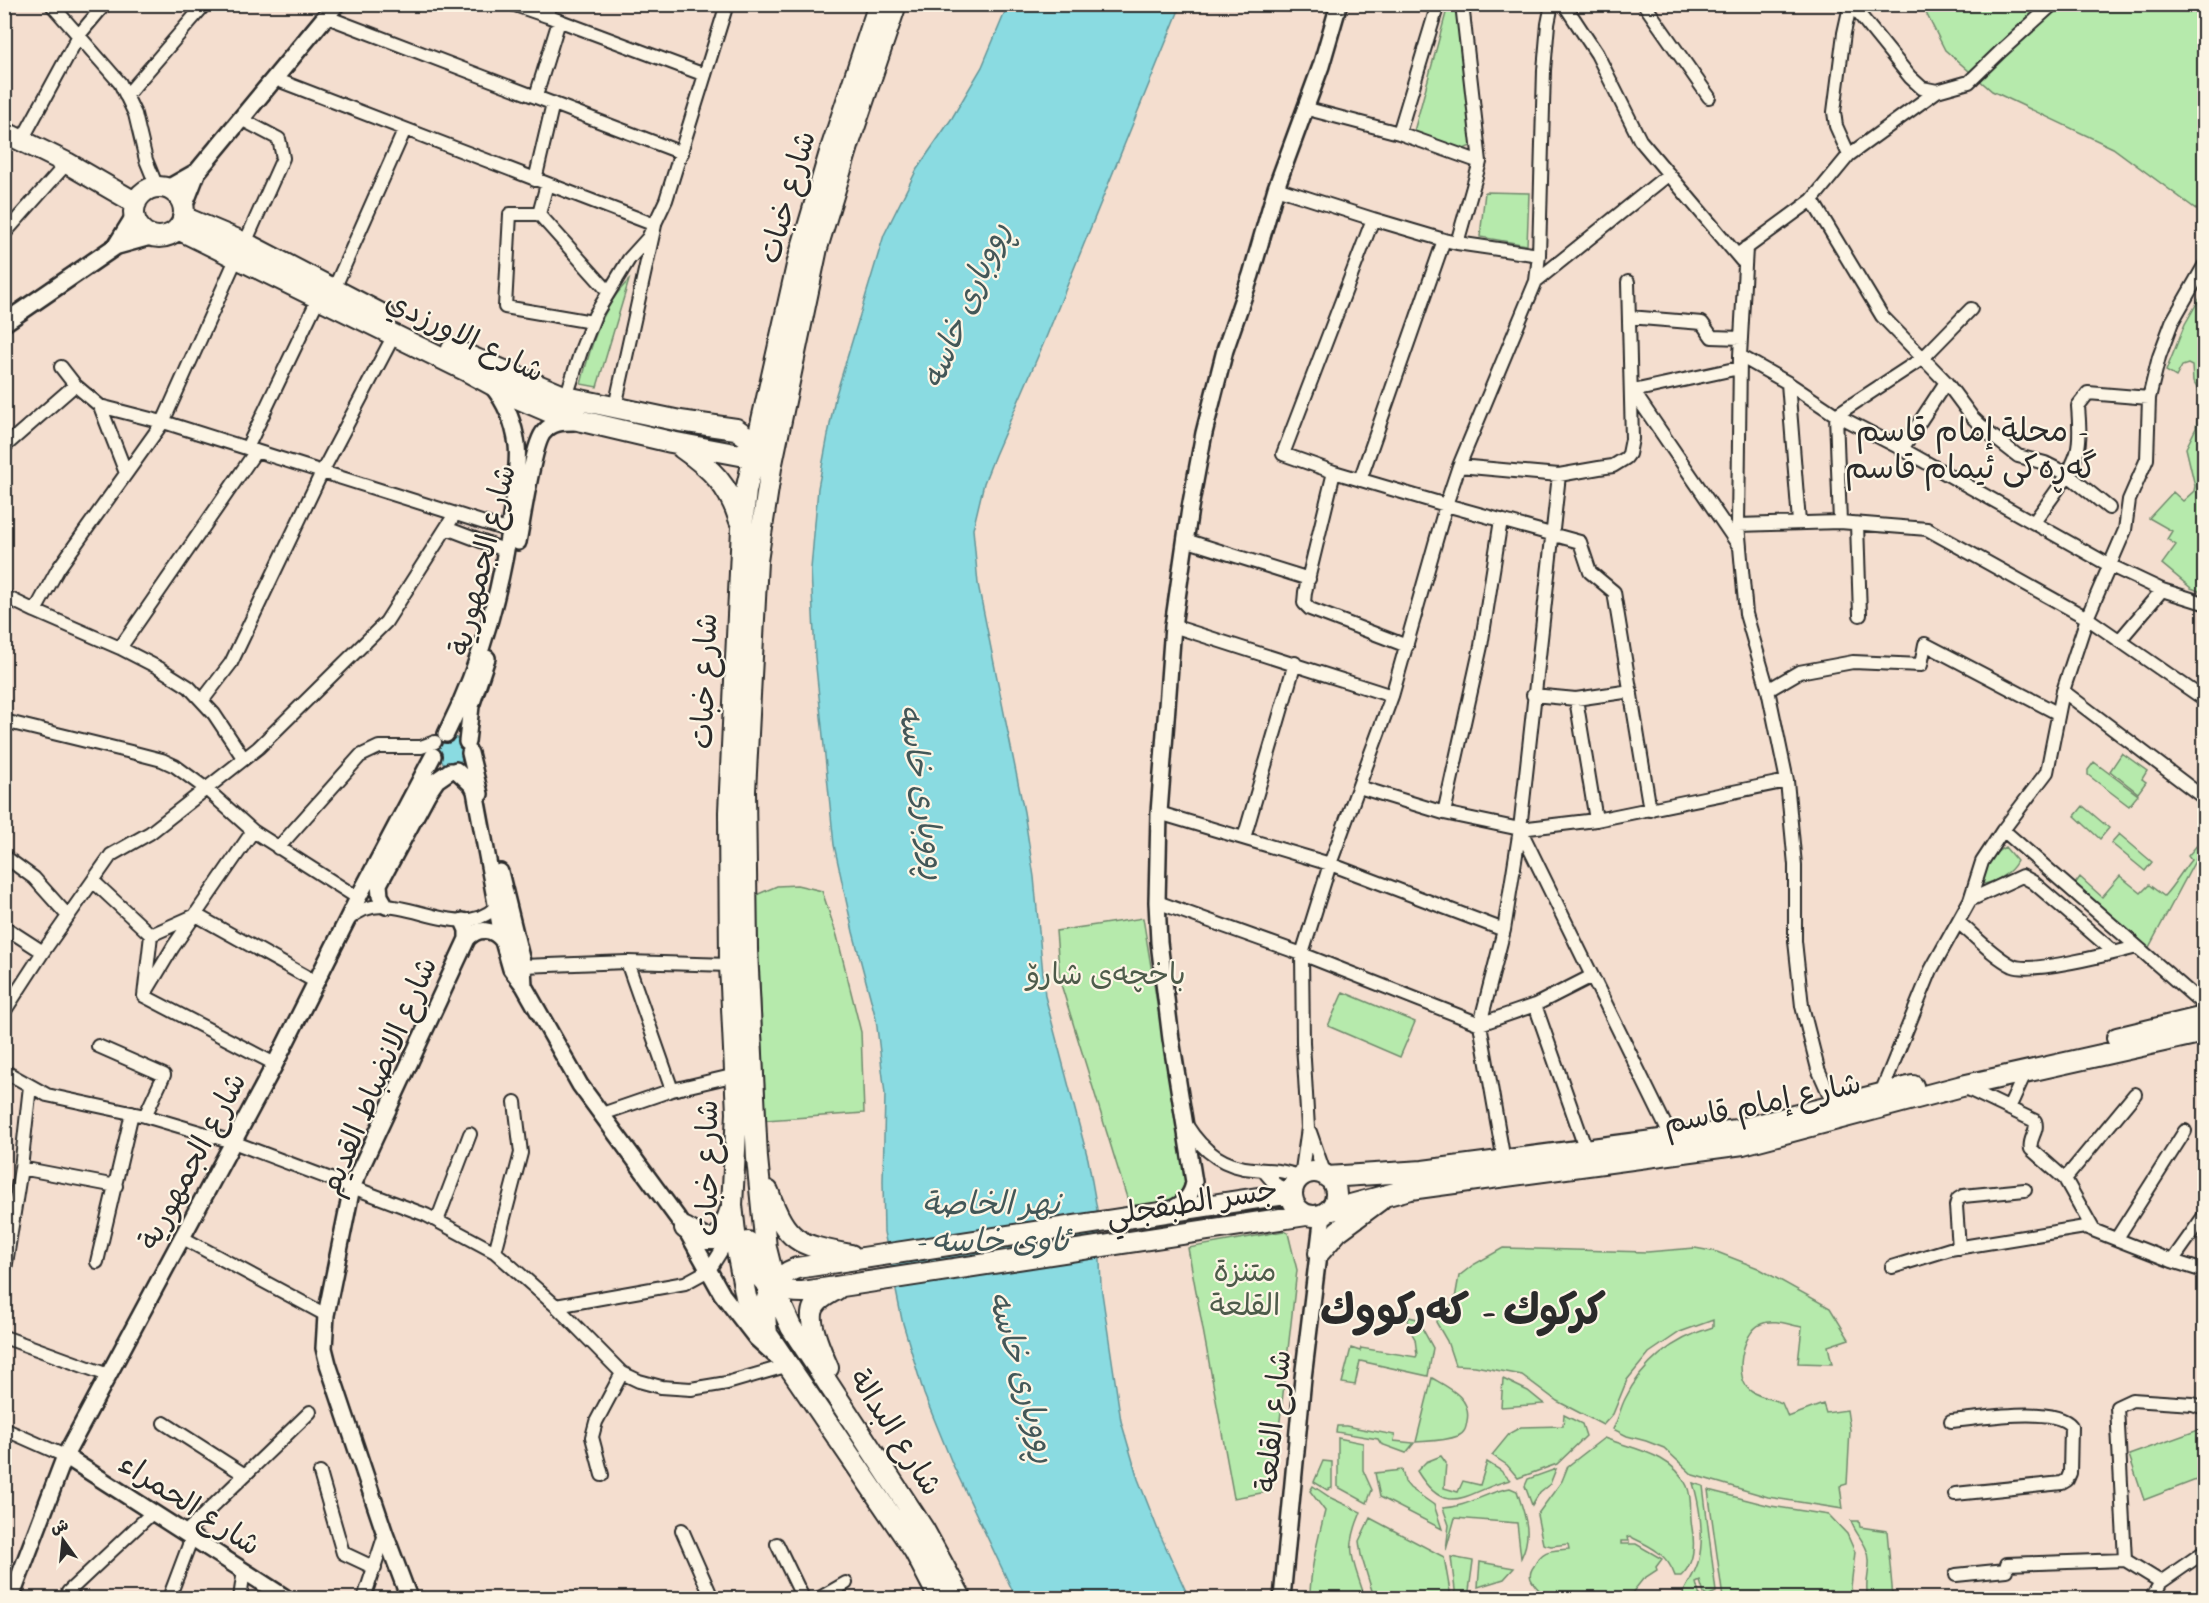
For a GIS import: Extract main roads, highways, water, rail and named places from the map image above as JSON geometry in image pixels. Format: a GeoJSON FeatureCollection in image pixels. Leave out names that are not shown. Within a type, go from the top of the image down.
{"type":"FeatureCollection","features":[{"type":"Feature","properties":{"kind":"main road","name":"شارع خبات"},"geometry":{"type":"LineString","coordinates":[[776,1289],[766,1248],[757,1158],[747,951],[745,791],[763,447],[785,313],[805,235],[879,4]]}},
{"type":"Feature","properties":{"kind":"main road","name":"شارع خبات"},"geometry":{"type":"LineString","coordinates":[[789,1365],[752,1312],[746,1297],[737,1251],[732,1205],[737,1113],[730,965],[729,812],[742,528],[746,491],[763,447],[817,248],[849,142],[896,4]]}},
{"type":"Feature","properties":{"kind":"main road"},"geometry":{"type":"LineString","coordinates":[[7,316],[116,246],[152,236],[166,236],[181,218],[197,172],[332,11]]}},
{"type":"Feature","properties":{"kind":"main road"},"geometry":{"type":"LineString","coordinates":[[13,136],[67,163],[135,210],[140,229],[152,236]]}},
{"type":"Feature","properties":{"kind":"main road"},"geometry":{"type":"LineString","coordinates":[[116,246],[142,194],[162,188],[197,172]]}},
{"type":"Feature","properties":{"kind":"main road"},"geometry":{"type":"LineString","coordinates":[[162,188],[179,198],[181,218]]}},
{"type":"Feature","properties":{"kind":"main road","name":"شارع الاورزدي"},"geometry":{"type":"LineString","coordinates":[[181,218],[326,293],[435,343],[566,397],[680,421],[736,429]]}},
{"type":"Feature","properties":{"kind":"main road","name":"شارع الاورزدي"},"geometry":{"type":"LineString","coordinates":[[326,293],[394,335],[488,381],[515,397],[550,412],[671,442],[763,447]]}},
{"type":"Feature","properties":{"kind":"main road"},"geometry":{"type":"LineString","coordinates":[[763,447],[736,429],[753,412],[769,349],[777,326],[785,313]]}},
{"type":"Feature","properties":{"kind":"main road"},"geometry":{"type":"LineString","coordinates":[[625,409],[631,433]]}},
{"type":"Feature","properties":{"kind":"main road"},"geometry":{"type":"LineString","coordinates":[[671,442],[701,461],[721,481],[731,496],[742,528]]}},
{"type":"Feature","properties":{"kind":"main road","name":"شارع إمام قاسم"},"geometry":{"type":"LineString","coordinates":[[1326,1176],[1396,1174],[1737,1130],[1834,1104],[2205,1017]]}},
{"type":"Feature","properties":{"kind":"main road","name":"شارع إمام قاسم"},"geometry":{"type":"LineString","coordinates":[[1319,1213],[1410,1188],[1674,1155],[1743,1144],[1962,1086],[2205,1032]]}},
{"type":"Feature","properties":{"kind":"main road"},"geometry":{"type":"LineString","coordinates":[[737,1113],[748,1247],[760,1279],[776,1289],[765,1310],[767,1333]]}},
{"type":"Feature","properties":{"kind":"main road"},"geometry":{"type":"LineString","coordinates":[[757,1158],[779,1220],[792,1237],[805,1244],[869,1257]]}},
{"type":"Feature","properties":{"kind":"main road"},"geometry":{"type":"LineString","coordinates":[[1313,1172],[1326,1176],[1332,1182],[1336,1194],[1332,1206],[1319,1213],[1297,1209],[1296,1185],[1313,1172]]}},
{"type":"Feature","properties":{"kind":"main road","name":"جسر الطبقجلي"},"geometry":{"type":"LineString","coordinates":[[1296,1185],[1167,1212],[797,1268],[783,1275],[776,1289],[803,1292],[1319,1213]]}},
{"type":"Feature","properties":{"kind":"main road"},"geometry":{"type":"LineString","coordinates":[[1319,1252],[1338,1231],[1389,1193]]}},
{"type":"Feature","properties":{"kind":"main road"},"geometry":{"type":"LineString","coordinates":[[685,1228],[704,1239],[715,1239],[723,1231],[732,1205]]}},
{"type":"Feature","properties":{"kind":"main road"},"geometry":{"type":"LineString","coordinates":[[841,1401],[815,1334],[812,1314],[813,1308],[819,1301],[842,1286]]}},
{"type":"Feature","properties":{"kind":"main road","name":"شارع البدالة"},"geometry":{"type":"LineString","coordinates":[[776,1289],[791,1327],[924,1530],[960,1599]]}},
{"type":"Feature","properties":{"kind":"main road","name":"شارع البدالة"},"geometry":{"type":"LineString","coordinates":[[789,1365],[914,1550],[939,1599]]}},
{"type":"Feature","properties":{"kind":"water","name":"نهر الخاصة - ئاوی خاسە"},"geometry":{"type":"Polygon","coordinates":[[[1008,5],[1181,5],[1045,340],[995,455],[984,483],[973,529],[978,584],[1024,812],[1034,877],[1045,996],[1088,1159],[1098,1215],[1101,1286],[1121,1421],[1138,1479],[1189,1598],[1016,1598],[952,1463],[924,1394],[902,1320],[884,1232],[885,1094],[876,1019],[853,932],[834,845],[815,657],[811,569],[818,488],[835,398],[884,235],[917,169],[952,118],[982,67],[1008,5]]]}},
{"type":"Feature","properties":{"kind":"water"},"geometry":{"type":"Polygon","coordinates":[[[451,737],[461,741],[465,751],[461,761],[451,765],[441,761],[437,751],[441,741],[451,737]]]}},
{"type":"Feature","properties":{"kind":"district","name":"محلة إمام قاسم - گەڕەکی ئیمام قاسم"},"geometry":{"type":"Point","coordinates":[1971,448]}},
{"type":"Feature","properties":{"kind":"district","name":"كركوك - کەرکووك"},"geometry":{"type":"Point","coordinates":[1463,1310]}},
{"type":"Feature","properties":{"kind":"water label","name":"ڕووباری خاسە"},"geometry":{"type":"Point","coordinates":[965,305]}},
{"type":"Feature","properties":{"kind":"water label","name":"ڕووباری خاسە"},"geometry":{"type":"Point","coordinates":[923,792]}},
{"type":"Feature","properties":{"kind":"water label","name":"ڕووباری خاسە"},"geometry":{"type":"Point","coordinates":[1023,1377]}},
{"type":"Feature","properties":{"kind":"park label","name":"باخچەی شارۆ"},"geometry":{"type":"Point","coordinates":[1106,974]}},
{"type":"Feature","properties":{"kind":"park label","name":"متنزة القلعة"},"geometry":{"type":"Point","coordinates":[1245,1288]}}]}
